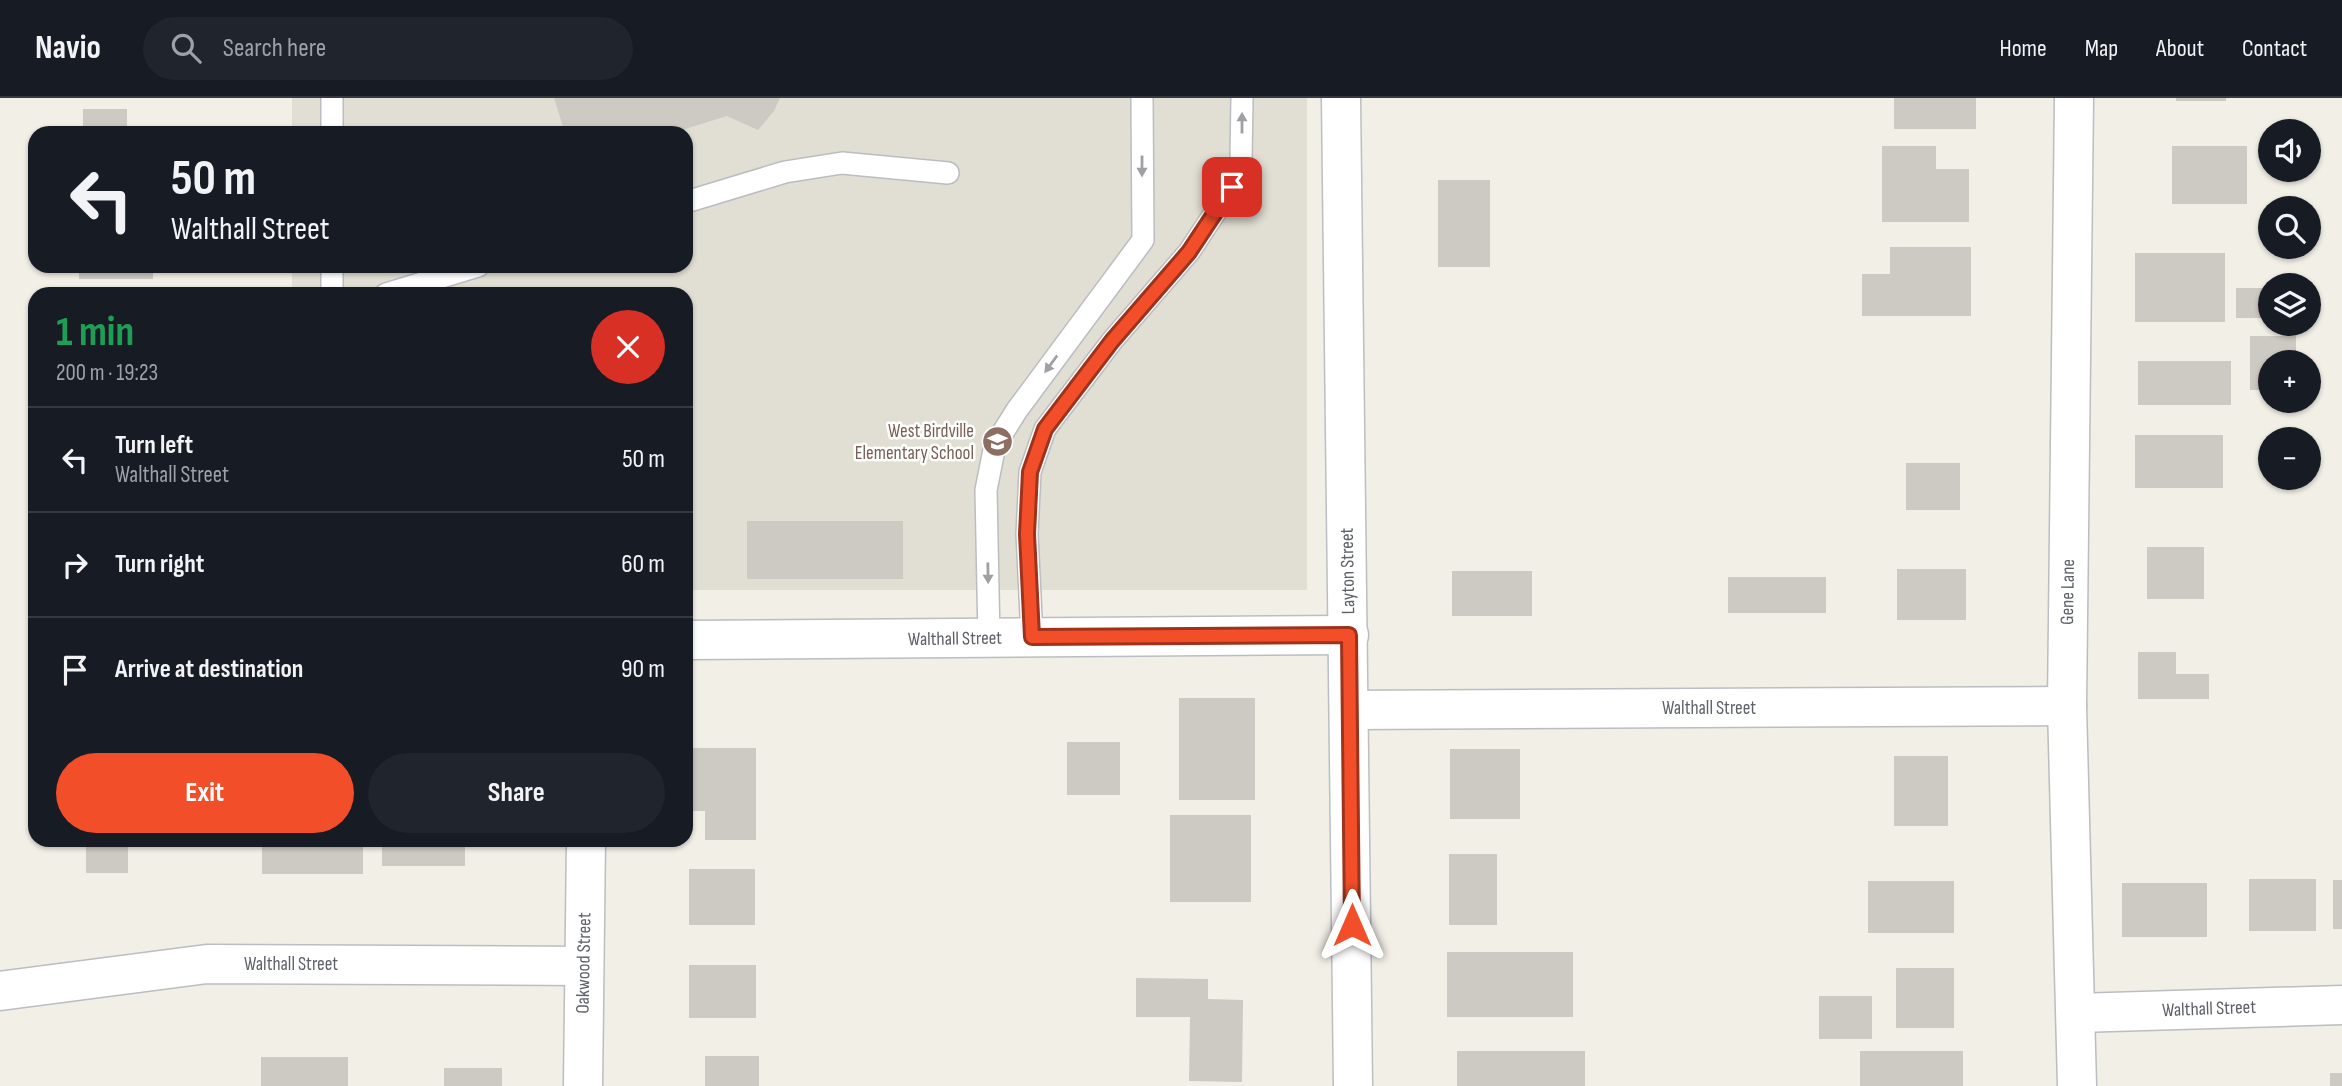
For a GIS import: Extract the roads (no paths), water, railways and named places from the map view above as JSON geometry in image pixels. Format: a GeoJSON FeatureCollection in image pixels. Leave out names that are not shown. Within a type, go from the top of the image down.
{"type":"FeatureCollection","features":[{"type":"Feature","properties":{"kind":"street","name":"Layton Street"},"geometry":{"type":"LineString","coordinates":[[1341,98],[1353,1086]]}},
{"type":"Feature","properties":{"kind":"street","name":"Gene Lane"},"geometry":{"type":"LineString","coordinates":[[2074,98],[2067,706],[2077,1086]]}},
{"type":"Feature","properties":{"kind":"street","name":"Walthall Street"},"geometry":{"type":"LineString","coordinates":[[693,640],[1349,635]]}},
{"type":"Feature","properties":{"kind":"street","name":"Walthall Street"},"geometry":{"type":"LineString","coordinates":[[1350,710],[2067,706]]}},
{"type":"Feature","properties":{"kind":"street","name":"Oakwood Street"},"geometry":{"type":"LineString","coordinates":[[583,1086],[586,847]]}},
{"type":"Feature","properties":{"kind":"street","name":"Walthall Street"},"geometry":{"type":"LineString","coordinates":[[0,991],[206,964],[584,966]]}},
{"type":"Feature","properties":{"kind":"street","name":"Walthall Street"},"geometry":{"type":"LineString","coordinates":[[2077,1013],[2342,1004]]}},
{"type":"Feature","properties":{"kind":"lane"},"geometry":{"type":"LineString","coordinates":[[332,98],[332,126]]}},
{"type":"Feature","properties":{"kind":"lane"},"geometry":{"type":"LineString","coordinates":[[989,639],[986,490],[995,445],[1017,410],[1143,240],[1142,98]]}},
{"type":"Feature","properties":{"kind":"lane"},"geometry":{"type":"LineString","coordinates":[[1032,637],[1027,534],[1030,472],[1045,429],[1112,341],[1189,252],[1232,187],[1241,161],[1242,98]]}},
{"type":"Feature","properties":{"kind":"lane"},"geometry":{"type":"LineString","coordinates":[[693,200],[785,172],[842,163],[948,173]]}},
{"type":"Feature","properties":{"kind":"lane"},"geometry":{"type":"LineString","coordinates":[[409,287],[455,273]]}},
{"type":"Feature","properties":{"kind":"place","name":"West Birdville Elementary School"},"geometry":{"type":"Point","coordinates":[997,442]}}]}
